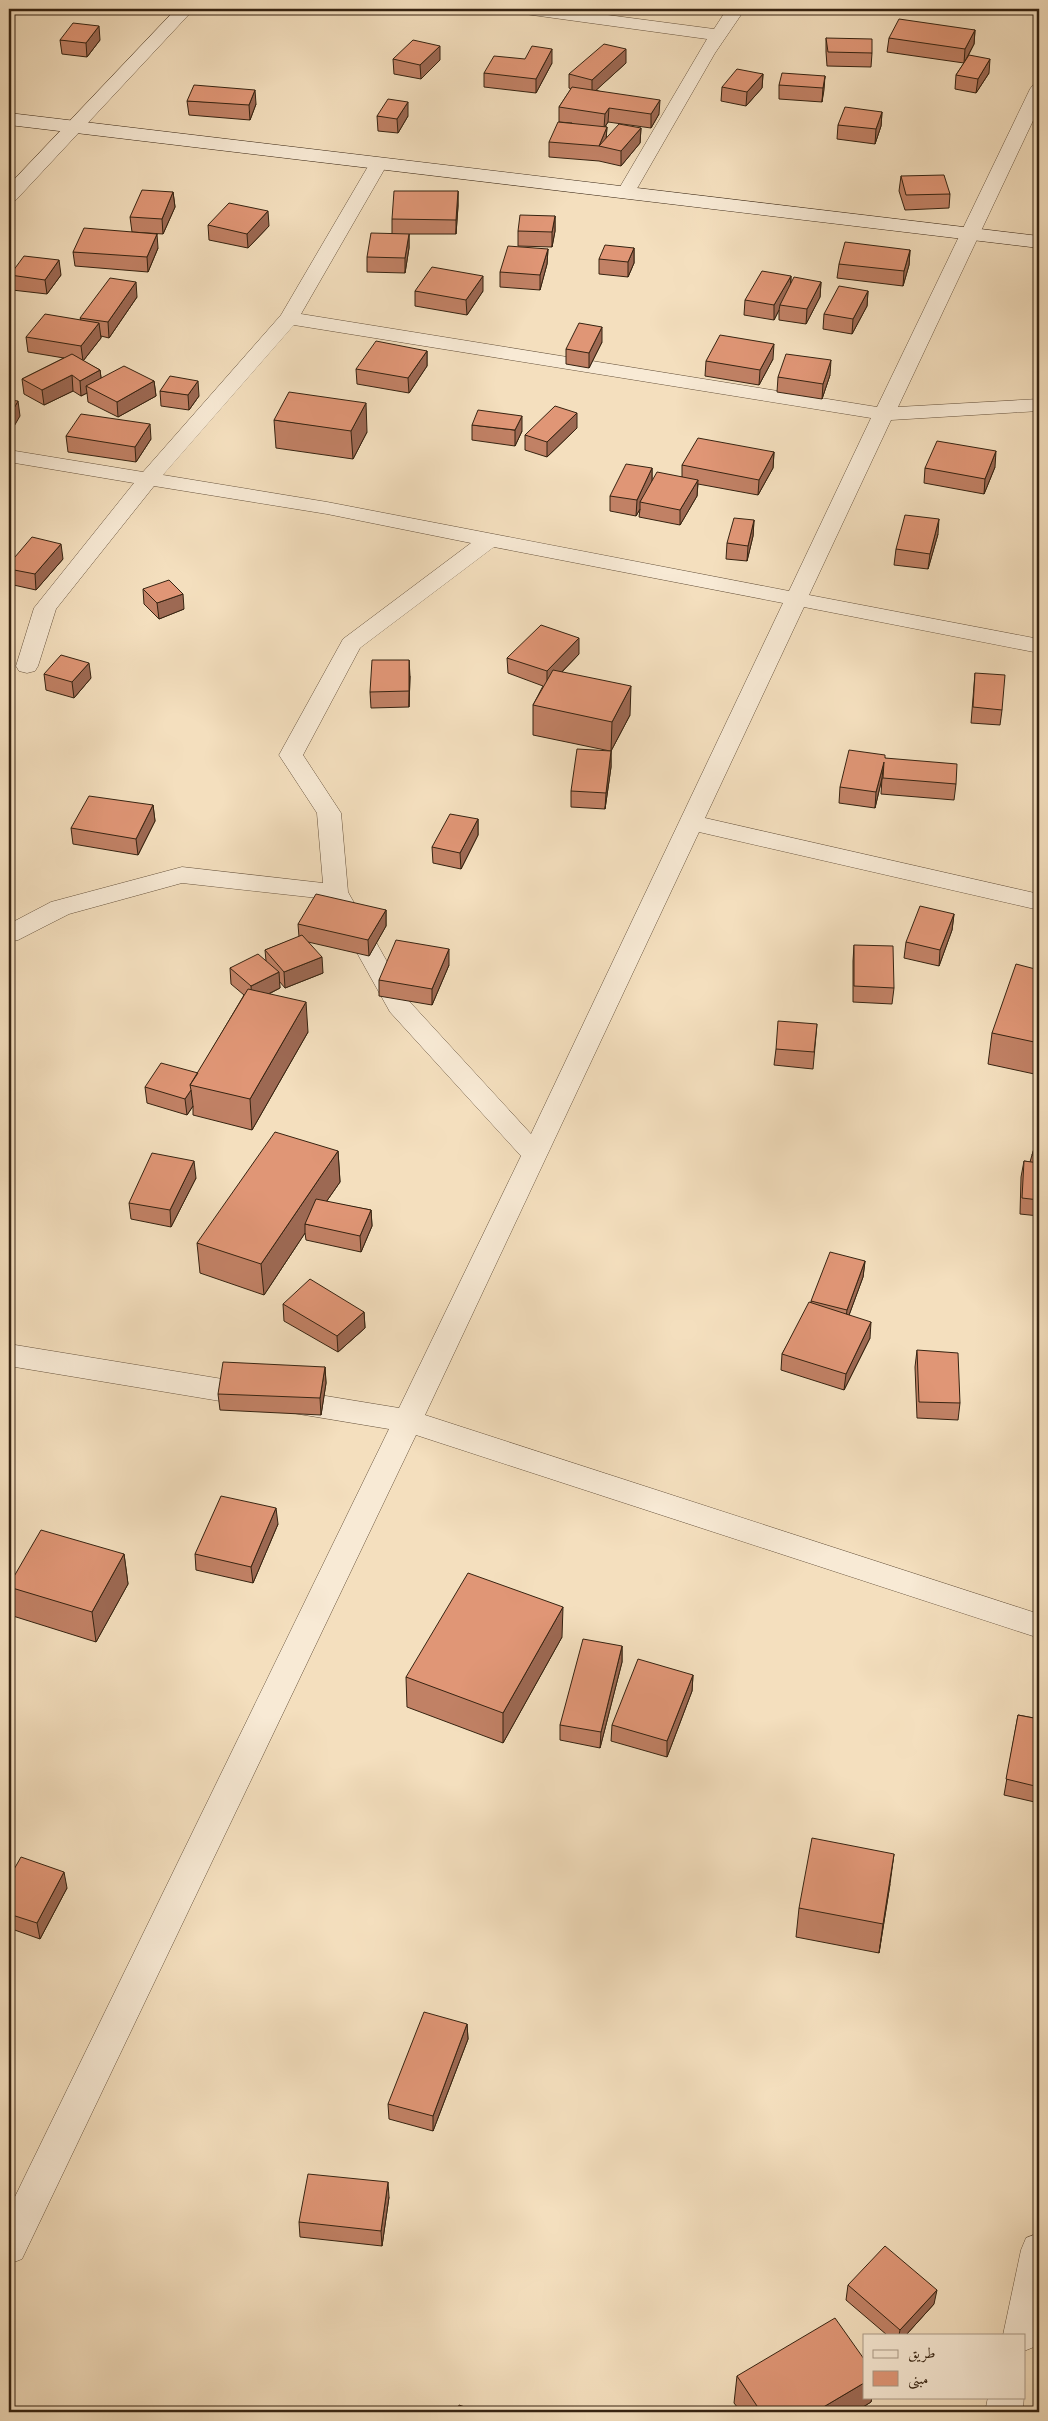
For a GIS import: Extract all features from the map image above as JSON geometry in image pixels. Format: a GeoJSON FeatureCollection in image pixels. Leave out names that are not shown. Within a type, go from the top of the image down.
{"type":"FeatureCollection","features":[{"type":"Feature","properties":{"kind":"street"},"geometry":{"type":"LineString","coordinates":[[9,196],[185,9]]}},
{"type":"Feature","properties":{"kind":"street"},"geometry":{"type":"LineString","coordinates":[[525,9],[719,35]]}},
{"type":"Feature","properties":{"kind":"street"},"geometry":{"type":"LineString","coordinates":[[626,192],[736,9]]}},
{"type":"Feature","properties":{"kind":"street"},"geometry":{"type":"LineString","coordinates":[[9,2247],[409,1421],[690,822],[1039,89]]}},
{"type":"Feature","properties":{"kind":"street"},"geometry":{"type":"LineString","coordinates":[[9,118],[1039,242]]}},
{"type":"Feature","properties":{"kind":"street"},"geometry":{"type":"LineString","coordinates":[[27,666],[44,608],[148,479],[289,318],[378,163]]}},
{"type":"Feature","properties":{"kind":"street"},"geometry":{"type":"LineString","coordinates":[[289,318],[883,414],[1039,406]]}},
{"type":"Feature","properties":{"kind":"street"},"geometry":{"type":"LineString","coordinates":[[9,456],[327,508],[1039,646]]}},
{"type":"Feature","properties":{"kind":"street"},"geometry":{"type":"LineString","coordinates":[[490,539],[351,644],[291,755],[329,813],[336,892],[400,1006],[535,1155]]}},
{"type":"Feature","properties":{"kind":"street"},"geometry":{"type":"LineString","coordinates":[[690,822],[1039,902]]}},
{"type":"Feature","properties":{"kind":"street"},"geometry":{"type":"LineString","coordinates":[[9,934],[60,908],[182,875],[336,892]]}},
{"type":"Feature","properties":{"kind":"street"},"geometry":{"type":"LineString","coordinates":[[9,1355],[409,1421],[1039,1626]]}},
{"type":"Feature","properties":{"kind":"street"},"geometry":{"type":"LineString","coordinates":[[1021,2334],[1039,2250]]}},
{"type":"Feature","properties":{"kind":"street"},"geometry":{"type":"LineString","coordinates":[[1004,2412],[1007,2398]]}},
{"type":"Feature","properties":{"kind":"building"},"geometry":{"type":"Polygon","coordinates":[[[899,19],[975,30],[965,49],[889,38],[899,19]]]}},
{"type":"Feature","properties":{"kind":"building"},"geometry":{"type":"Polygon","coordinates":[[[73,23],[99,26],[86,43],[60,40],[73,23]]]}},
{"type":"Feature","properties":{"kind":"building"},"geometry":{"type":"Polygon","coordinates":[[[826,38],[872,39],[872,53],[828,52],[826,38]]]}},
{"type":"Feature","properties":{"kind":"building"},"geometry":{"type":"Polygon","coordinates":[[[413,40],[440,46],[420,65],[393,59],[413,40]]]}},
{"type":"Feature","properties":{"kind":"building"},"geometry":{"type":"Polygon","coordinates":[[[604,44],[626,49],[592,80],[569,74],[604,44]]]}},
{"type":"Feature","properties":{"kind":"building"},"geometry":{"type":"Polygon","coordinates":[[[532,46],[552,49],[536,79],[484,73],[494,56],[525,59],[532,46]]]}},
{"type":"Feature","properties":{"kind":"building"},"geometry":{"type":"Polygon","coordinates":[[[969,55],[990,59],[978,79],[956,75],[969,55]]]}},
{"type":"Feature","properties":{"kind":"building"},"geometry":{"type":"Polygon","coordinates":[[[737,69],[763,74],[747,92],[722,87],[737,69]]]}},
{"type":"Feature","properties":{"kind":"building"},"geometry":{"type":"Polygon","coordinates":[[[782,73],[825,76],[823,88],[779,85],[782,73]]]}},
{"type":"Feature","properties":{"kind":"building"},"geometry":{"type":"Polygon","coordinates":[[[194,85],[255,90],[249,105],[187,101],[194,85]]]}},
{"type":"Feature","properties":{"kind":"building"},"geometry":{"type":"Polygon","coordinates":[[[572,87],[660,100],[651,114],[609,108],[605,114],[559,107],[572,87]]]}},
{"type":"Feature","properties":{"kind":"building"},"geometry":{"type":"Polygon","coordinates":[[[388,99],[408,102],[397,119],[377,116],[388,99]]]}},
{"type":"Feature","properties":{"kind":"building"},"geometry":{"type":"Polygon","coordinates":[[[845,107],[882,112],[876,129],[838,125],[845,107]]]}},
{"type":"Feature","properties":{"kind":"building"},"geometry":{"type":"Polygon","coordinates":[[[558,122],[607,127],[599,146],[549,142],[558,122]]]}},
{"type":"Feature","properties":{"kind":"building"},"geometry":{"type":"Polygon","coordinates":[[[619,124],[641,128],[621,151],[599,146],[619,124]]]}},
{"type":"Feature","properties":{"kind":"building"},"geometry":{"type":"Polygon","coordinates":[[[944,175],[950,194],[906,195],[901,176],[944,175]]]}},
{"type":"Feature","properties":{"kind":"building"},"geometry":{"type":"Polygon","coordinates":[[[142,190],[173,192],[162,219],[130,217],[142,190]]]}},
{"type":"Feature","properties":{"kind":"building"},"geometry":{"type":"Polygon","coordinates":[[[394,191],[458,191],[456,220],[392,219],[394,191]]]}},
{"type":"Feature","properties":{"kind":"building"},"geometry":{"type":"Polygon","coordinates":[[[229,203],[268,211],[247,234],[208,225],[229,203]]]}},
{"type":"Feature","properties":{"kind":"building"},"geometry":{"type":"Polygon","coordinates":[[[520,215],[555,216],[552,232],[518,231],[520,215]]]}},
{"type":"Feature","properties":{"kind":"building"},"geometry":{"type":"Polygon","coordinates":[[[84,228],[157,234],[147,257],[73,252],[84,228]]]}},
{"type":"Feature","properties":{"kind":"building"},"geometry":{"type":"Polygon","coordinates":[[[371,233],[409,234],[405,258],[367,257],[371,233]]]}},
{"type":"Feature","properties":{"kind":"building"},"geometry":{"type":"Polygon","coordinates":[[[845,242],[910,250],[904,271],[839,264],[845,242]]]}},
{"type":"Feature","properties":{"kind":"building"},"geometry":{"type":"Polygon","coordinates":[[[605,245],[634,248],[628,262],[599,259],[605,245]]]}},
{"type":"Feature","properties":{"kind":"building"},"geometry":{"type":"Polygon","coordinates":[[[508,246],[548,249],[540,275],[500,272],[508,246]]]}},
{"type":"Feature","properties":{"kind":"building"},"geometry":{"type":"Polygon","coordinates":[[[24,256],[59,260],[45,280],[10,275],[24,256]]]}},
{"type":"Feature","properties":{"kind":"building"},"geometry":{"type":"Polygon","coordinates":[[[432,267],[483,276],[466,300],[415,291],[432,267]]]}},
{"type":"Feature","properties":{"kind":"building"},"geometry":{"type":"Polygon","coordinates":[[[762,271],[791,276],[774,305],[745,300],[762,271]]]}},
{"type":"Feature","properties":{"kind":"building"},"geometry":{"type":"Polygon","coordinates":[[[794,277],[821,282],[807,309],[780,305],[794,277]]]}},
{"type":"Feature","properties":{"kind":"building"},"geometry":{"type":"Polygon","coordinates":[[[110,278],[136,282],[108,322],[80,318],[110,278]]]}},
{"type":"Feature","properties":{"kind":"building"},"geometry":{"type":"Polygon","coordinates":[[[839,286],[868,291],[853,319],[824,314],[839,286]]]}},
{"type":"Feature","properties":{"kind":"building"},"geometry":{"type":"Polygon","coordinates":[[[45,314],[99,323],[81,346],[26,337],[45,314]]]}},
{"type":"Feature","properties":{"kind":"building"},"geometry":{"type":"Polygon","coordinates":[[[579,323],[602,327],[589,353],[566,349],[579,323]]]}},
{"type":"Feature","properties":{"kind":"building"},"geometry":{"type":"Polygon","coordinates":[[[720,335],[774,344],[760,370],[706,361],[720,335]]]}},
{"type":"Feature","properties":{"kind":"building"},"geometry":{"type":"Polygon","coordinates":[[[376,341],[427,351],[408,378],[356,369],[376,341]]]}},
{"type":"Feature","properties":{"kind":"building"},"geometry":{"type":"Polygon","coordinates":[[[72,354],[100,370],[80,381],[72,375],[42,390],[22,379],[72,354]]]}},
{"type":"Feature","properties":{"kind":"building"},"geometry":{"type":"Polygon","coordinates":[[[786,354],[831,360],[823,384],[778,377],[786,354]]]}},
{"type":"Feature","properties":{"kind":"building"},"geometry":{"type":"Polygon","coordinates":[[[124,366],[154,381],[117,402],[86,386],[124,366]]]}},
{"type":"Feature","properties":{"kind":"building"},"geometry":{"type":"Polygon","coordinates":[[[170,376],[198,381],[188,395],[160,391],[170,376]]]}},
{"type":"Feature","properties":{"kind":"building"},"geometry":{"type":"Polygon","coordinates":[[[289,392],[366,403],[351,431],[274,420],[289,392]]]}},
{"type":"Feature","properties":{"kind":"building"},"geometry":{"type":"Polygon","coordinates":[[[9,400],[18,401],[9,417],[9,400]]]}},
{"type":"Feature","properties":{"kind":"building"},"geometry":{"type":"Polygon","coordinates":[[[555,406],[577,413],[547,442],[525,435],[555,406]]]}},
{"type":"Feature","properties":{"kind":"building"},"geometry":{"type":"Polygon","coordinates":[[[478,410],[522,416],[515,430],[472,425],[478,410]]]}},
{"type":"Feature","properties":{"kind":"building"},"geometry":{"type":"Polygon","coordinates":[[[81,414],[150,424],[135,447],[66,436],[81,414]]]}},
{"type":"Feature","properties":{"kind":"building"},"geometry":{"type":"Polygon","coordinates":[[[698,438],[774,452],[759,480],[682,465],[698,438]]]}},
{"type":"Feature","properties":{"kind":"building"},"geometry":{"type":"Polygon","coordinates":[[[937,441],[996,451],[985,479],[925,468],[937,441]]]}},
{"type":"Feature","properties":{"kind":"building"},"geometry":{"type":"Polygon","coordinates":[[[626,464],[652,468],[637,500],[610,496],[626,464]]]}},
{"type":"Feature","properties":{"kind":"building"},"geometry":{"type":"Polygon","coordinates":[[[657,472],[698,480],[680,510],[640,502],[657,472]]]}},
{"type":"Feature","properties":{"kind":"building"},"geometry":{"type":"Polygon","coordinates":[[[905,515],[939,519],[930,554],[896,549],[905,515]]]}},
{"type":"Feature","properties":{"kind":"building"},"geometry":{"type":"Polygon","coordinates":[[[734,518],[754,520],[748,546],[727,543],[734,518]]]}},
{"type":"Feature","properties":{"kind":"building"},"geometry":{"type":"Polygon","coordinates":[[[32,537],[61,544],[35,574],[9,569],[9,564],[32,537]]]}},
{"type":"Feature","properties":{"kind":"building"},"geometry":{"type":"Polygon","coordinates":[[[169,580],[183,594],[157,603],[143,589],[169,580]]]}},
{"type":"Feature","properties":{"kind":"building"},"geometry":{"type":"Polygon","coordinates":[[[541,625],[579,638],[547,671],[507,658],[541,625]]]}},
{"type":"Feature","properties":{"kind":"building"},"geometry":{"type":"Polygon","coordinates":[[[61,655],[89,663],[72,682],[44,674],[61,655]]]}},
{"type":"Feature","properties":{"kind":"building"},"geometry":{"type":"Polygon","coordinates":[[[372,660],[409,660],[409,691],[370,692],[372,660]]]}},
{"type":"Feature","properties":{"kind":"building"},"geometry":{"type":"Polygon","coordinates":[[[553,670],[631,686],[612,722],[533,705],[553,670]]]}},
{"type":"Feature","properties":{"kind":"building"},"geometry":{"type":"Polygon","coordinates":[[[975,673],[1005,675],[1002,710],[973,707],[975,673]]]}},
{"type":"Feature","properties":{"kind":"building"},"geometry":{"type":"Polygon","coordinates":[[[577,749],[611,751],[606,793],[571,791],[577,749]]]}},
{"type":"Feature","properties":{"kind":"building"},"geometry":{"type":"Polygon","coordinates":[[[849,750],[885,755],[885,758],[957,764],[956,784],[883,778],[884,762],[876,792],[840,787],[849,750]]]}},
{"type":"Feature","properties":{"kind":"building"},"geometry":{"type":"Polygon","coordinates":[[[89,796],[153,805],[136,839],[71,828],[89,796]]]}},
{"type":"Feature","properties":{"kind":"building"},"geometry":{"type":"Polygon","coordinates":[[[450,814],[478,819],[460,853],[432,847],[450,814]]]}},
{"type":"Feature","properties":{"kind":"building"},"geometry":{"type":"Polygon","coordinates":[[[316,894],[386,910],[368,940],[298,924],[316,894]]]}},
{"type":"Feature","properties":{"kind":"building"},"geometry":{"type":"Polygon","coordinates":[[[920,906],[954,914],[940,950],[906,942],[920,906]]]}},
{"type":"Feature","properties":{"kind":"building"},"geometry":{"type":"Polygon","coordinates":[[[302,935],[322,957],[284,972],[265,950],[302,935]]]}},
{"type":"Feature","properties":{"kind":"building"},"geometry":{"type":"Polygon","coordinates":[[[396,940],[449,949],[432,989],[379,980],[396,940]]]}},
{"type":"Feature","properties":{"kind":"building"},"geometry":{"type":"Polygon","coordinates":[[[854,945],[893,946],[894,988],[854,986],[854,945]]]}},
{"type":"Feature","properties":{"kind":"building"},"geometry":{"type":"Polygon","coordinates":[[[258,954],[279,972],[251,986],[230,968],[258,954]]]}},
{"type":"Feature","properties":{"kind":"building"},"geometry":{"type":"Polygon","coordinates":[[[1016,964],[1039,970],[1039,1043],[992,1033],[1016,964]]]}},
{"type":"Feature","properties":{"kind":"building"},"geometry":{"type":"Polygon","coordinates":[[[248,989],[306,1002],[250,1099],[190,1085],[248,989]]]}},
{"type":"Feature","properties":{"kind":"building"},"geometry":{"type":"Polygon","coordinates":[[[778,1021],[817,1024],[814,1052],[776,1049],[778,1021]]]}},
{"type":"Feature","properties":{"kind":"building"},"geometry":{"type":"Polygon","coordinates":[[[161,1063],[198,1073],[190,1085],[191,1090],[185,1099],[145,1087],[161,1063]]]}},
{"type":"Feature","properties":{"kind":"building"},"geometry":{"type":"Polygon","coordinates":[[[275,1132],[338,1151],[261,1264],[197,1243],[275,1132]]]}},
{"type":"Feature","properties":{"kind":"building"},"geometry":{"type":"Polygon","coordinates":[[[1039,1133],[1039,1157],[1032,1155],[1039,1133]]]}},
{"type":"Feature","properties":{"kind":"building"},"geometry":{"type":"Polygon","coordinates":[[[152,1153],[194,1161],[170,1210],[129,1203],[152,1153]]]}},
{"type":"Feature","properties":{"kind":"building"},"geometry":{"type":"Polygon","coordinates":[[[1024,1161],[1039,1163],[1039,1200],[1022,1198],[1024,1161]]]}},
{"type":"Feature","properties":{"kind":"building"},"geometry":{"type":"Polygon","coordinates":[[[316,1199],[371,1210],[360,1236],[305,1224],[316,1199]]]}},
{"type":"Feature","properties":{"kind":"building"},"geometry":{"type":"Polygon","coordinates":[[[830,1252],[865,1261],[847,1310],[811,1301],[830,1252]]]}},
{"type":"Feature","properties":{"kind":"building"},"geometry":{"type":"Polygon","coordinates":[[[310,1279],[364,1312],[337,1336],[283,1304],[310,1279]]]}},
{"type":"Feature","properties":{"kind":"building"},"geometry":{"type":"Polygon","coordinates":[[[809,1302],[871,1322],[846,1374],[782,1354],[809,1302]]]}},
{"type":"Feature","properties":{"kind":"building"},"geometry":{"type":"Polygon","coordinates":[[[917,1350],[958,1353],[960,1403],[919,1402],[917,1350]]]}},
{"type":"Feature","properties":{"kind":"building"},"geometry":{"type":"Polygon","coordinates":[[[223,1362],[325,1367],[320,1398],[218,1394],[223,1362]]]}},
{"type":"Feature","properties":{"kind":"building"},"geometry":{"type":"Polygon","coordinates":[[[221,1496],[276,1508],[251,1567],[195,1554],[221,1496]]]}},
{"type":"Feature","properties":{"kind":"building"},"geometry":{"type":"Polygon","coordinates":[[[41,1530],[124,1554],[92,1612],[9,1587],[41,1530]]]}},
{"type":"Feature","properties":{"kind":"building"},"geometry":{"type":"Polygon","coordinates":[[[468,1573],[563,1607],[503,1713],[406,1677],[468,1573]]]}},
{"type":"Feature","properties":{"kind":"building"},"geometry":{"type":"Polygon","coordinates":[[[583,1639],[622,1646],[601,1732],[560,1725],[583,1639]]]}},
{"type":"Feature","properties":{"kind":"building"},"geometry":{"type":"Polygon","coordinates":[[[638,1659],[693,1675],[667,1741],[612,1725],[638,1659]]]}},
{"type":"Feature","properties":{"kind":"building"},"geometry":{"type":"Polygon","coordinates":[[[1018,1715],[1039,1719],[1039,1787],[1006,1779],[1018,1715]]]}},
{"type":"Feature","properties":{"kind":"building"},"geometry":{"type":"Polygon","coordinates":[[[812,1838],[894,1854],[883,1924],[799,1908],[812,1838]]]}},
{"type":"Feature","properties":{"kind":"building"},"geometry":{"type":"Polygon","coordinates":[[[21,1857],[64,1872],[37,1923],[9,1914],[9,1878],[21,1857]]]}},
{"type":"Feature","properties":{"kind":"building"},"geometry":{"type":"Polygon","coordinates":[[[424,2012],[467,2024],[433,2116],[388,2104],[424,2012]]]}},
{"type":"Feature","properties":{"kind":"building"},"geometry":{"type":"Polygon","coordinates":[[[308,2174],[388,2182],[381,2231],[299,2222],[308,2174]]]}},
{"type":"Feature","properties":{"kind":"building"},"geometry":{"type":"Polygon","coordinates":[[[885,2246],[937,2290],[900,2330],[848,2285],[885,2246]]]}},
{"type":"Feature","properties":{"kind":"building"},"geometry":{"type":"Polygon","coordinates":[[[835,2318],[863,2358],[863,2384],[815,2412],[761,2412],[737,2376],[835,2318]]]}},
{"type":"Feature","properties":{"kind":"building"},"geometry":{"type":"Polygon","coordinates":[[[459,2405],[480,2412],[457,2412],[459,2405]]]}}]}
